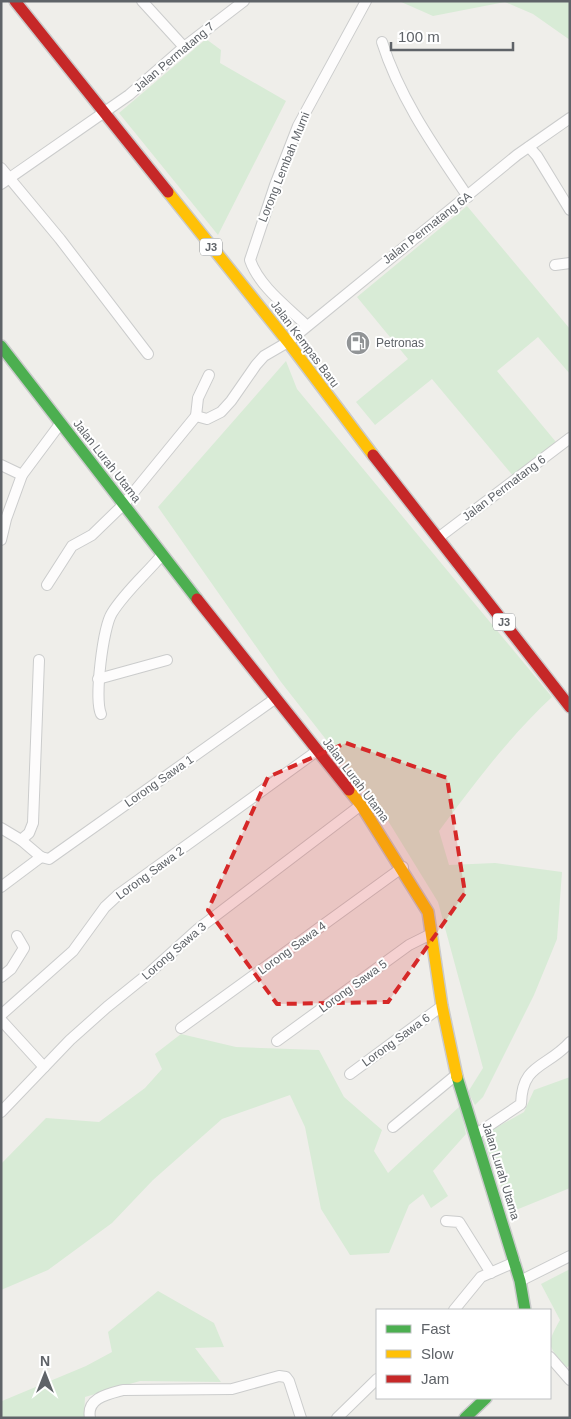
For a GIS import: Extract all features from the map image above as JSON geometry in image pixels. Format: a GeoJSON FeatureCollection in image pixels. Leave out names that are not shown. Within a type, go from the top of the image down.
{"type":"FeatureCollection","features":[{"type":"Feature","properties":{"kind":"street"},"geometry":{"type":"LineString","coordinates":[[142,1],[184,47]]}},
{"type":"Feature","properties":{"kind":"street","name":"Jalan Permatang 7"},"geometry":{"type":"LineString","coordinates":[[5,181],[129,95],[184,47],[244,1]]}},
{"type":"Feature","properties":{"kind":"street","name":"Lorong Lembah Murni"},"geometry":{"type":"LineString","coordinates":[[306,325],[275,296],[254,269],[250,260],[275,185],[298,126],[366,1]]}},
{"type":"Feature","properties":{"kind":"street","name":"Jalan Kempas Baru"},"geometry":{"type":"LineString","coordinates":[[17,4],[288,342],[570,706]]}},
{"type":"Feature","properties":{"kind":"street"},"geometry":{"type":"LineString","coordinates":[[382,42],[389,65],[422,128],[468,197]]}},
{"type":"Feature","properties":{"kind":"street","name":"Jalan Permatang 6A"},"geometry":{"type":"LineString","coordinates":[[196,416],[207,419],[221,412],[264,356],[288,342],[306,325],[529,147],[570,118]]}},
{"type":"Feature","properties":{"kind":"street"},"geometry":{"type":"LineString","coordinates":[[529,147],[537,156],[570,210]]}},
{"type":"Feature","properties":{"kind":"street"},"geometry":{"type":"LineString","coordinates":[[1,168],[5,181],[60,239],[148,354]]}},
{"type":"Feature","properties":{"kind":"street"},"geometry":{"type":"LineString","coordinates":[[555,264],[570,263]]}},
{"type":"Feature","properties":{"kind":"street","name":"Jalan Lurah Utama"},"geometry":{"type":"LineString","coordinates":[[1,346],[162,555],[361,805],[403,867],[428,912],[442,1006],[456,1075],[515,1262],[525,1309]]}},
{"type":"Feature","properties":{"kind":"street"},"geometry":{"type":"LineString","coordinates":[[47,585],[72,546],[92,535],[124,504],[196,416],[198,398],[209,375]]}},
{"type":"Feature","properties":{"kind":"street"},"geometry":{"type":"LineString","coordinates":[[1,540],[22,475],[60,424]]}},
{"type":"Feature","properties":{"kind":"street","name":"Jalan Permatang 6"},"geometry":{"type":"LineString","coordinates":[[438,538],[570,438]]}},
{"type":"Feature","properties":{"kind":"street"},"geometry":{"type":"LineString","coordinates":[[1,465],[22,475]]}},
{"type":"Feature","properties":{"kind":"street"},"geometry":{"type":"LineString","coordinates":[[101,714],[98,709],[98,679],[110,615],[162,555]]}},
{"type":"Feature","properties":{"kind":"street"},"geometry":{"type":"LineString","coordinates":[[21,840],[29,833],[33,823],[39,660]]}},
{"type":"Feature","properties":{"kind":"street"},"geometry":{"type":"LineString","coordinates":[[98,679],[167,660]]}},
{"type":"Feature","properties":{"kind":"street","name":"Lorong Sawa 1"},"geometry":{"type":"LineString","coordinates":[[1,887],[41,857],[49,859],[276,698]]}},
{"type":"Feature","properties":{"kind":"street","name":"Lorong Sawa 2"},"geometry":{"type":"LineString","coordinates":[[1,1015],[73,952],[105,907],[119,894],[318,751]]}},
{"type":"Feature","properties":{"kind":"street","name":"Lorong Sawa 3"},"geometry":{"type":"LineString","coordinates":[[1,1112],[70,1040],[198,929],[361,805]]}},
{"type":"Feature","properties":{"kind":"street"},"geometry":{"type":"LineString","coordinates":[[1,828],[21,840],[41,857]]}},
{"type":"Feature","properties":{"kind":"street","name":"Lorong Sawa 4"},"geometry":{"type":"LineString","coordinates":[[181,1028],[403,867]]}},
{"type":"Feature","properties":{"kind":"street","name":"Lorong Sawa 5"},"geometry":{"type":"LineString","coordinates":[[277,1041],[409,946],[431,934]]}},
{"type":"Feature","properties":{"kind":"street"},"geometry":{"type":"LineString","coordinates":[[1,977],[11,969],[24,948],[17,936]]}},
{"type":"Feature","properties":{"kind":"street","name":"Lorong Sawa 6"},"geometry":{"type":"LineString","coordinates":[[350,1074],[442,1006]]}},
{"type":"Feature","properties":{"kind":"street"},"geometry":{"type":"LineString","coordinates":[[1,1020],[44,1067]]}},
{"type":"Feature","properties":{"kind":"street"},"geometry":{"type":"LineString","coordinates":[[475,1135],[521,1104],[522,1087],[528,1075],[537,1067],[559,1054],[570,1042]]}},
{"type":"Feature","properties":{"kind":"street"},"geometry":{"type":"LineString","coordinates":[[393,1126],[456,1075]]}},
{"type":"Feature","properties":{"kind":"street"},"geometry":{"type":"LineString","coordinates":[[446,1221],[459,1222],[491,1273]]}},
{"type":"Feature","properties":{"kind":"street"},"geometry":{"type":"LineString","coordinates":[[520,1281],[570,1256]]}},
{"type":"Feature","properties":{"kind":"street"},"geometry":{"type":"LineString","coordinates":[[455,1309],[482,1277],[515,1262]]}},
{"type":"Feature","properties":{"kind":"street"},"geometry":{"type":"LineString","coordinates":[[551,1358],[570,1380]]}},
{"type":"Feature","properties":{"kind":"street"},"geometry":{"type":"LineString","coordinates":[[90,1418],[89,1410],[92,1403],[109,1394],[123,1390],[232,1389],[279,1376],[286,1377],[289,1380],[301,1418]]}},
{"type":"Feature","properties":{"kind":"street"},"geometry":{"type":"LineString","coordinates":[[337,1418],[376,1380]]}},
{"type":"Feature","properties":{"kind":"street"},"geometry":{"type":"LineString","coordinates":[[465,1418],[485,1399]]}},
{"type":"Feature","properties":{"kind":"highlighted area"},"geometry":{"type":"Polygon","coordinates":[[[346,743],[447,778],[465,893],[388,1002],[277,1004],[208,910],[268,777],[346,743]]]}},
{"type":"Feature","properties":{"kind":"green space"},"geometry":{"type":"Polygon","coordinates":[[[399,1],[570,1],[570,40],[533,14],[505,2],[433,16],[399,1]]]}},
{"type":"Feature","properties":{"kind":"green space"},"geometry":{"type":"Polygon","coordinates":[[[206,39],[221,50],[220,63],[286,101],[218,235],[119,113],[206,39]]]}},
{"type":"Feature","properties":{"kind":"green space"},"geometry":{"type":"Polygon","coordinates":[[[467,206],[570,329],[570,374],[538,337],[497,371],[556,442],[514,477],[432,379],[375,425],[356,402],[408,359],[357,297],[467,206]]]}},
{"type":"Feature","properties":{"kind":"green space"},"geometry":{"type":"Polygon","coordinates":[[[286,361],[297,389],[552,697],[536,712],[479,778],[439,831],[449,865],[495,863],[562,872],[557,939],[534,995],[483,1097],[475,1105],[468,1092],[483,1068],[438,902],[382,811],[281,682],[158,507],[286,361]]]}},
{"type":"Feature","properties":{"kind":"green space"},"geometry":{"type":"Polygon","coordinates":[[[181,1034],[236,1047],[319,1050],[344,1097],[382,1130],[374,1151],[388,1173],[460,1106],[466,1134],[433,1171],[448,1196],[431,1208],[423,1194],[409,1205],[389,1253],[350,1255],[321,1209],[305,1127],[290,1095],[222,1119],[153,1180],[112,1223],[48,1270],[1,1290],[1,1164],[46,1118],[99,1122],[145,1088],[162,1069],[155,1054],[181,1034]]]}},
{"type":"Feature","properties":{"kind":"green space"},"geometry":{"type":"Polygon","coordinates":[[[570,1077],[570,1188],[511,1212],[484,1141],[488,1132],[524,1112],[534,1090],[570,1077]]]}},
{"type":"Feature","properties":{"kind":"green space"},"geometry":{"type":"Polygon","coordinates":[[[570,1269],[570,1365],[566,1368],[552,1349],[552,1336],[560,1320],[541,1284],[570,1269]]]}},
{"type":"Feature","properties":{"kind":"green space"},"geometry":{"type":"Polygon","coordinates":[[[158,1291],[214,1323],[224,1347],[195,1348],[221,1382],[140,1381],[85,1397],[84,1418],[1,1418],[1,1397],[2,1401],[86,1366],[112,1352],[108,1332],[158,1291]]]}},
{"type":"Feature","properties":{"kind":"traffic: fast"},"geometry":{"type":"LineString","coordinates":[[1,346],[197,599]]}},
{"type":"Feature","properties":{"kind":"traffic: fast"},"geometry":{"type":"LineString","coordinates":[[457,1077],[520,1281],[525,1309]]}},
{"type":"Feature","properties":{"kind":"traffic: fast"},"geometry":{"type":"LineString","coordinates":[[465,1418],[485,1399]]}},
{"type":"Feature","properties":{"kind":"traffic: slow"},"geometry":{"type":"LineString","coordinates":[[168,192],[288,342],[373,455]]}},
{"type":"Feature","properties":{"kind":"traffic: slow"},"geometry":{"type":"LineString","coordinates":[[349,790],[361,805],[428,912],[442,1006],[457,1077]]}},
{"type":"Feature","properties":{"kind":"traffic: jam"},"geometry":{"type":"LineString","coordinates":[[15,1],[168,192]]}},
{"type":"Feature","properties":{"kind":"traffic: jam"},"geometry":{"type":"LineString","coordinates":[[373,455],[570,707]]}},
{"type":"Feature","properties":{"kind":"traffic: jam"},"geometry":{"type":"LineString","coordinates":[[197,599],[349,790]]}},
{"type":"Feature","properties":{"kind":"place","name":"Petronas"},"geometry":{"type":"Point","coordinates":[358,343]}}]}
